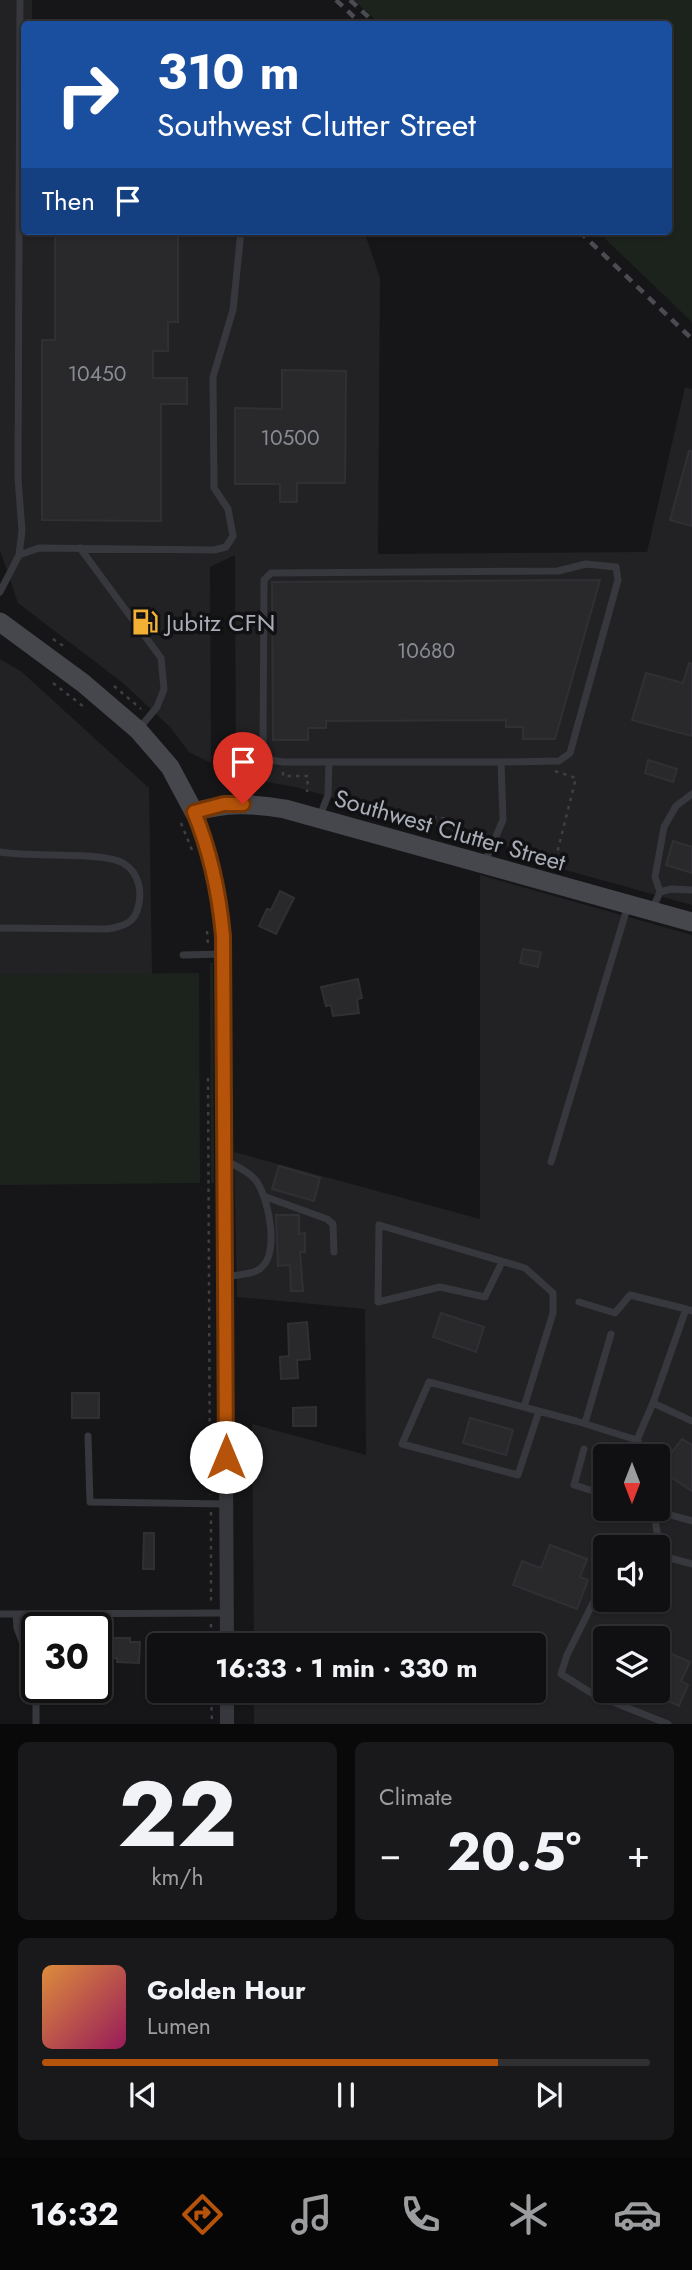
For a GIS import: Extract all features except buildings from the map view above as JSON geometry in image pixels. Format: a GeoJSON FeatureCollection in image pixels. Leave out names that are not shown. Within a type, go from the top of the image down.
{"type":"FeatureCollection","features":[{"type":"Feature","properties":{"kind":"street"},"geometry":{"type":"LineString","coordinates":[[0,622],[83,683],[138,730],[170,767],[186,814],[210,855],[218,892],[215,954],[225,1160],[227,1633]]}},
{"type":"Feature","properties":{"kind":"street","name":"Southwest Clutter Street"},"geometry":{"type":"LineString","coordinates":[[186,814],[224,804],[275,808],[692,922]]}},
{"type":"Feature","properties":{"kind":"street"},"geometry":{"type":"LineString","coordinates":[[227,1703],[227,1724]]}},
{"type":"Feature","properties":{"kind":"lane"},"geometry":{"type":"LineString","coordinates":[[20,0],[21,57]]}},
{"type":"Feature","properties":{"kind":"lane"},"geometry":{"type":"LineString","coordinates":[[0,592],[19,555],[22,531],[18,478],[21,205]]}},
{"type":"Feature","properties":{"kind":"lane"},"geometry":{"type":"LineString","coordinates":[[19,555],[39,548],[214,550],[226,547],[233,536],[228,509],[214,488],[213,377],[233,310],[241,235]]}},
{"type":"Feature","properties":{"kind":"lane"},"geometry":{"type":"LineString","coordinates":[[80,548],[161,658],[164,689],[158,707],[138,730]]}},
{"type":"Feature","properties":{"kind":"lane"},"geometry":{"type":"LineString","coordinates":[[586,564],[616,568],[618,580],[570,754],[565,759],[554,761],[271,761],[263,755],[264,580],[271,573],[558,571],[586,564]]}},
{"type":"Feature","properties":{"kind":"lane"},"geometry":{"type":"LineString","coordinates":[[319,819],[328,795],[329,762]]}},
{"type":"Feature","properties":{"kind":"lane"},"geometry":{"type":"LineString","coordinates":[[484,865],[503,820],[501,762]]}},
{"type":"Feature","properties":{"kind":"lane"},"geometry":{"type":"LineString","coordinates":[[652,911],[660,892],[654,877],[664,827],[676,806],[692,794]]}},
{"type":"Feature","properties":{"kind":"lane"},"geometry":{"type":"LineString","coordinates":[[0,852],[19,856],[104,858],[123,863],[134,872],[139,886],[135,917],[123,926],[107,929],[0,928]]}},
{"type":"Feature","properties":{"kind":"lane"},"geometry":{"type":"LineString","coordinates":[[660,892],[671,889],[692,890]]}},
{"type":"Feature","properties":{"kind":"lane"},"geometry":{"type":"LineString","coordinates":[[551,1162],[628,905]]}},
{"type":"Feature","properties":{"kind":"lane"},"geometry":{"type":"LineString","coordinates":[[183,955],[215,954]]}},
{"type":"Feature","properties":{"kind":"lane"},"geometry":{"type":"LineString","coordinates":[[225,1160],[255,1180],[266,1197],[271,1232],[269,1257],[258,1270],[225,1277]]}},
{"type":"Feature","properties":{"kind":"lane"},"geometry":{"type":"LineString","coordinates":[[266,1197],[327,1219],[333,1224],[334,1252]]}},
{"type":"Feature","properties":{"kind":"lane"},"geometry":{"type":"LineString","coordinates":[[502,1262],[485,1297],[440,1287],[378,1302],[379,1225],[525,1268],[552,1293],[552,1313],[524,1407]]}},
{"type":"Feature","properties":{"kind":"lane"},"geometry":{"type":"LineString","coordinates":[[579,1302],[615,1313],[630,1295],[689,1310],[637,1440]]}},
{"type":"Feature","properties":{"kind":"lane"},"geometry":{"type":"LineString","coordinates":[[585,1423],[611,1334]]}},
{"type":"Feature","properties":{"kind":"lane"},"geometry":{"type":"LineString","coordinates":[[540,1411],[518,1475],[402,1444],[429,1382],[540,1411],[585,1423],[637,1440],[640,1444]]}},
{"type":"Feature","properties":{"kind":"lane"},"geometry":{"type":"LineString","coordinates":[[653,1403],[692,1420]]}},
{"type":"Feature","properties":{"kind":"lane"},"geometry":{"type":"LineString","coordinates":[[88,1436],[90,1502],[226,1504]]}},
{"type":"Feature","properties":{"kind":"lane"},"geometry":{"type":"LineString","coordinates":[[583,1448],[574,1485],[593,1491]]}},
{"type":"Feature","properties":{"kind":"lane"},"geometry":{"type":"LineString","coordinates":[[670,1514],[692,1521]]}},
{"type":"Feature","properties":{"kind":"lane"},"geometry":{"type":"LineString","coordinates":[[670,1558],[692,1563]]}},
{"type":"Feature","properties":{"kind":"lane"},"geometry":{"type":"LineString","coordinates":[[593,1603],[567,1655],[561,1674],[593,1695],[668,1724]]}},
{"type":"Feature","properties":{"kind":"lane"},"geometry":{"type":"LineString","coordinates":[[0,1614],[227,1613]]}},
{"type":"Feature","properties":{"kind":"lane"},"geometry":{"type":"LineString","coordinates":[[16,1614],[17,1628],[36,1678],[36,1724]]}},
{"type":"Feature","properties":{"kind":"path"},"geometry":{"type":"LineString","coordinates":[[44,677],[87,710]]}},
{"type":"Feature","properties":{"kind":"path"},"geometry":{"type":"LineString","coordinates":[[554,761],[555,773],[576,778],[555,861]]}},
{"type":"Feature","properties":{"kind":"path"},"geometry":{"type":"LineString","coordinates":[[284,762],[284,776],[308,776],[307,792]]}},
{"type":"Feature","properties":{"kind":"path"},"geometry":{"type":"LineString","coordinates":[[186,814],[193,853]]}},
{"type":"Feature","properties":{"kind":"path"},"geometry":{"type":"LineString","coordinates":[[417,823],[432,817],[456,820],[453,832]]}},
{"type":"Feature","properties":{"kind":"path"},"geometry":{"type":"LineString","coordinates":[[207,923],[215,954]]}},
{"type":"Feature","properties":{"kind":"path"},"geometry":{"type":"LineString","coordinates":[[208,1066],[211,1633]]}},
{"type":"Feature","properties":{"kind":"path"},"geometry":{"type":"LineString","coordinates":[[211,1703],[212,1724]]}},
{"type":"Feature","properties":{"kind":"shaded area"},"geometry":{"type":"Polygon","coordinates":[[[0,0],[32,0],[32,21],[21,21],[21,235],[365,235],[380,278],[378,554],[647,552],[685,387],[692,389],[692,905],[558,868],[560,861],[295,787],[256,780],[236,780],[235,555],[210,567],[211,763],[189,752],[170,727],[123,683],[18,603],[0,550],[0,0]]]}},
{"type":"Feature","properties":{"kind":"shaded area"},"geometry":{"type":"Polygon","coordinates":[[[354,0],[692,0],[692,322],[601,235],[672,235],[672,21],[377,21],[354,0]]]}},
{"type":"Feature","properties":{"kind":"shaded area"},"geometry":{"type":"Polygon","coordinates":[[[0,659],[22,672],[149,788],[152,974],[0,975],[0,659]]]}},
{"type":"Feature","properties":{"kind":"shaded area"},"geometry":{"type":"Polygon","coordinates":[[[480,875],[692,935],[692,1724],[254,1724],[254,1703],[546,1703],[546,1633],[254,1633],[252,1424],[366,1455],[365,1309],[237,1297],[234,1152],[480,1219],[480,875]]]}},
{"type":"Feature","properties":{"kind":"shaded area"},"geometry":{"type":"Polygon","coordinates":[[[210,963],[213,963],[214,1183],[211,1183],[210,963]]]}},
{"type":"Feature","properties":{"kind":"shaded area"},"geometry":{"type":"Polygon","coordinates":[[[199,973],[200,1183],[0,1185],[0,975],[199,973]]]}},
{"type":"Feature","properties":{"kind":"railway"},"geometry":{"type":"LineString","coordinates":[[336,0],[354,17]]}},
{"type":"Feature","properties":{"kind":"railway"},"geometry":{"type":"LineString","coordinates":[[350,0],[373,21]]}},
{"type":"Feature","properties":{"kind":"railway"},"geometry":{"type":"LineString","coordinates":[[583,235],[692,339]]}},
{"type":"Feature","properties":{"kind":"place","name":"Jubitz CFN"},"geometry":{"type":"Point","coordinates":[145,622]}},
{"type":"Feature","properties":{"kind":"route"},"geometry":{"type":"LineString","coordinates":[[226,1457],[223,936],[210,855],[194,812],[224,804],[243,804]]}}]}
